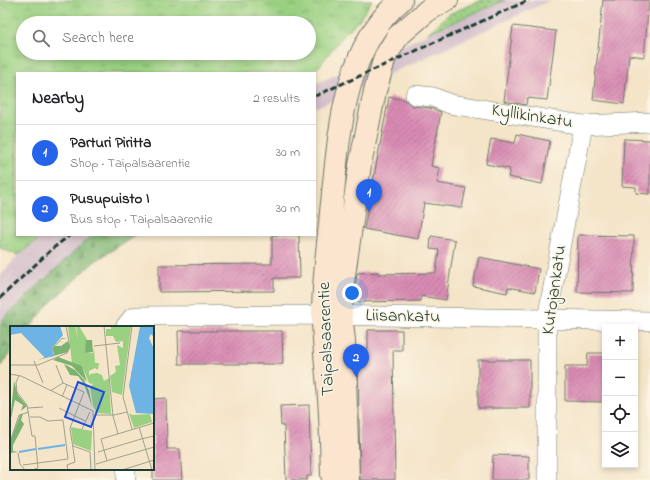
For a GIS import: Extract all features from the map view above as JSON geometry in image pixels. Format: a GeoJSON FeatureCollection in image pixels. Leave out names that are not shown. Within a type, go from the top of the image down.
{"type":"FeatureCollection","features":[{"type":"Feature","properties":{"kind":"main road","name":"Taipalsaarentie"},"geometry":{"type":"LineString","coordinates":[[348,480],[344,340],[332,315],[323,288],[335,176],[346,100],[360,58],[372,34],[391,8],[401,0]]}},
{"type":"Feature","properties":{"kind":"main road","name":"Taipalsaarentie"},"geometry":{"type":"LineString","coordinates":[[333,480],[332,315],[342,289],[360,164],[375,91],[385,56],[398,36],[424,5],[447,0]]}},
{"type":"Feature","properties":{"kind":"street","name":"Kyllikinkatu"},"geometry":{"type":"LineString","coordinates":[[415,95],[433,97],[450,104],[584,125],[650,122]]}},
{"type":"Feature","properties":{"kind":"street","name":"Kutojankatu"},"geometry":{"type":"LineString","coordinates":[[547,480],[547,319],[584,125]]}},
{"type":"Feature","properties":{"kind":"street","name":"Liisankatu"},"geometry":{"type":"LineString","coordinates":[[128,323],[138,316],[332,315],[650,321]]}},
{"type":"Feature","properties":{"kind":"shaded area"},"geometry":{"type":"Polygon","coordinates":[[[505,0],[551,0],[316,108],[316,84],[505,0]]]}},
{"type":"Feature","properties":{"kind":"shaded area"},"geometry":{"type":"Polygon","coordinates":[[[43,236],[93,236],[84,242],[0,322],[0,276],[18,255],[43,236]]]}},
{"type":"Feature","properties":{"kind":"green space"},"geometry":{"type":"Polygon","coordinates":[[[0,0],[372,0],[359,20],[344,34],[315,72],[16,72],[16,236],[43,236],[18,255],[0,248],[0,0]]]}},
{"type":"Feature","properties":{"kind":"green space"},"geometry":{"type":"Polygon","coordinates":[[[482,0],[505,0],[428,33],[449,14],[482,0]]]}},
{"type":"Feature","properties":{"kind":"green space"},"geometry":{"type":"Polygon","coordinates":[[[93,236],[134,236],[94,262],[47,306],[32,326],[10,326],[10,354],[0,367],[0,322],[84,242],[93,236]]]}},
{"type":"Feature","properties":{"kind":"building"},"geometry":{"type":"Polygon","coordinates":[[[603,0],[649,0],[644,57],[629,55],[624,104],[593,100],[603,0]]]}},
{"type":"Feature","properties":{"kind":"building"},"geometry":{"type":"Polygon","coordinates":[[[513,26],[556,31],[547,100],[527,98],[526,105],[504,101],[513,26]]]}},
{"type":"Feature","properties":{"kind":"building"},"geometry":{"type":"Polygon","coordinates":[[[389,97],[405,100],[413,106],[430,108],[441,112],[431,166],[440,168],[437,183],[466,188],[462,208],[424,203],[418,239],[364,229],[389,97]]]}},
{"type":"Feature","properties":{"kind":"building"},"geometry":{"type":"Polygon","coordinates":[[[517,134],[550,141],[542,184],[508,177],[510,169],[486,164],[491,139],[515,143],[517,134]]]}},
{"type":"Feature","properties":{"kind":"building"},"geometry":{"type":"Polygon","coordinates":[[[624,139],[650,140],[650,194],[636,193],[636,187],[622,186],[624,139]]]}},
{"type":"Feature","properties":{"kind":"building"},"geometry":{"type":"Polygon","coordinates":[[[578,235],[634,236],[633,293],[577,292],[578,235]]]}},
{"type":"Feature","properties":{"kind":"building"},"geometry":{"type":"Polygon","coordinates":[[[272,236],[299,236],[300,278],[274,278],[274,291],[159,292],[159,265],[272,264],[272,236]]]}},
{"type":"Feature","properties":{"kind":"building"},"geometry":{"type":"Polygon","coordinates":[[[431,236],[455,240],[446,300],[421,296],[420,301],[354,302],[357,273],[436,273],[439,250],[430,249],[431,236]]]}},
{"type":"Feature","properties":{"kind":"building"},"geometry":{"type":"Polygon","coordinates":[[[479,257],[539,269],[535,292],[508,287],[507,293],[473,286],[479,257]]]}},
{"type":"Feature","properties":{"kind":"building"},"geometry":{"type":"Polygon","coordinates":[[[368,330],[402,330],[402,350],[393,350],[395,480],[360,480],[358,350],[368,350],[368,330]]]}},
{"type":"Feature","properties":{"kind":"building"},"geometry":{"type":"Polygon","coordinates":[[[178,331],[282,331],[283,364],[179,364],[178,331]]]}},
{"type":"Feature","properties":{"kind":"building"},"geometry":{"type":"Polygon","coordinates":[[[588,353],[602,353],[602,402],[565,401],[565,366],[587,366],[588,353]]]}},
{"type":"Feature","properties":{"kind":"building"},"geometry":{"type":"Polygon","coordinates":[[[478,360],[530,360],[530,408],[478,408],[478,360]]]}},
{"type":"Feature","properties":{"kind":"building"},"geometry":{"type":"Polygon","coordinates":[[[166,398],[167,449],[180,449],[182,480],[153,480],[154,399],[166,398]]]}},
{"type":"Feature","properties":{"kind":"building"},"geometry":{"type":"Polygon","coordinates":[[[309,405],[311,476],[307,476],[307,480],[286,480],[284,426],[281,426],[280,406],[309,405]]]}},
{"type":"Feature","properties":{"kind":"building"},"geometry":{"type":"Polygon","coordinates":[[[493,455],[529,456],[529,480],[492,480],[493,455]]]}},
{"type":"Feature","properties":{"kind":"railway"},"geometry":{"type":"LineString","coordinates":[[316,96],[529,0]]}},
{"type":"Feature","properties":{"kind":"railway"},"geometry":{"type":"LineString","coordinates":[[0,298],[52,249],[69,236]]}},
{"type":"Feature","properties":{"kind":"place","name":"Parturi Piritta"},"geometry":{"type":"Point","coordinates":[369,212]}},
{"type":"Feature","properties":{"kind":"place","name":"Pusupuisto I"},"geometry":{"type":"Point","coordinates":[356,377]}}]}
